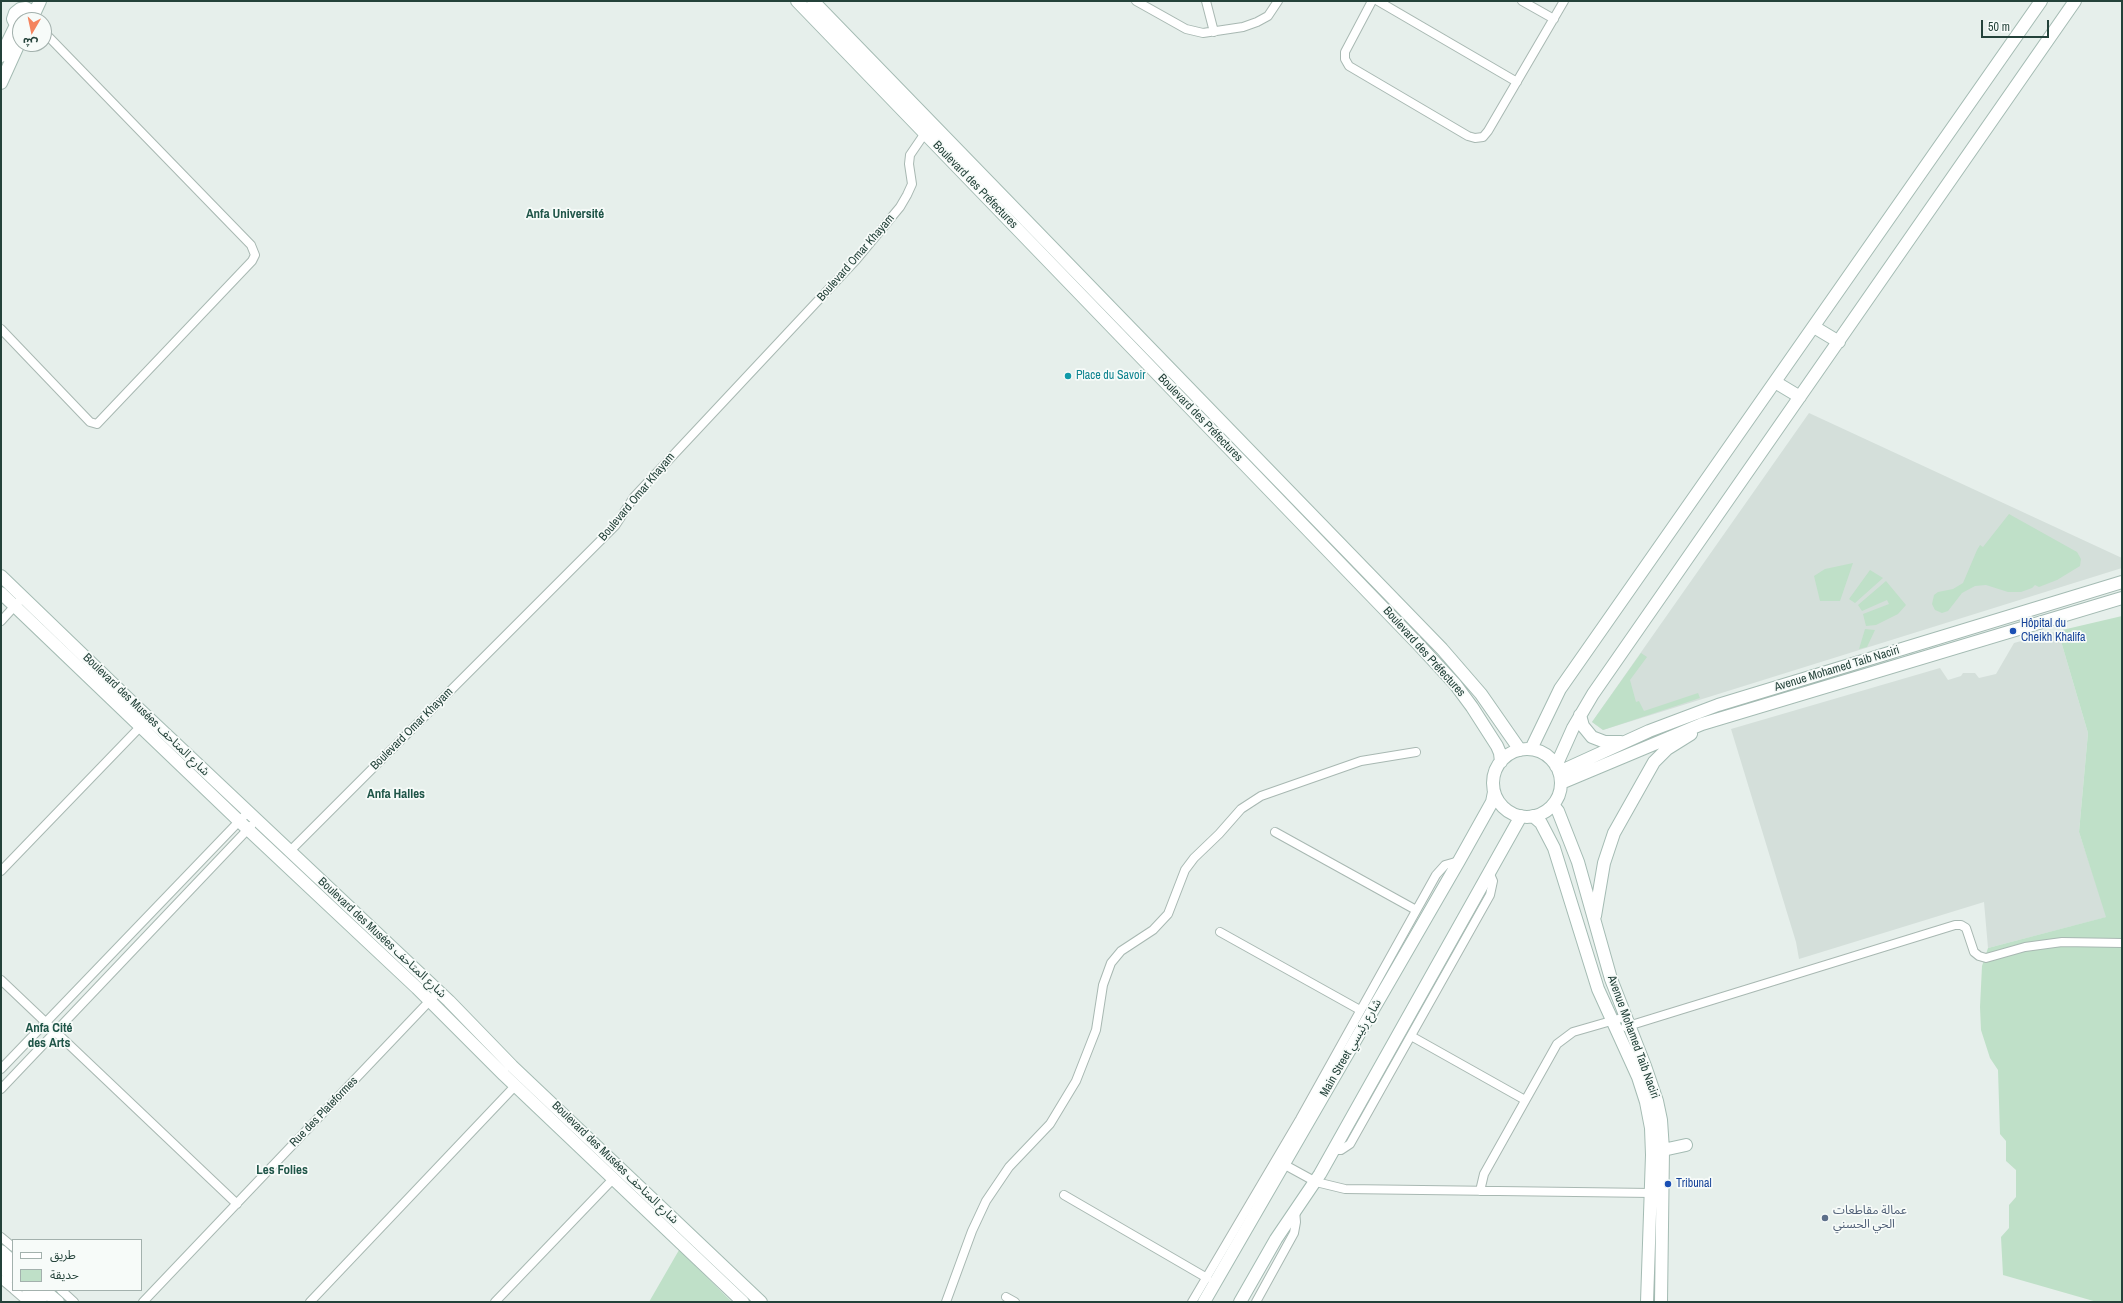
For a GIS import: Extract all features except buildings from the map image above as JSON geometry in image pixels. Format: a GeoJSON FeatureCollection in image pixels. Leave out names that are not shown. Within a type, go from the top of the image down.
{"type":"FeatureCollection","features":[{"type":"Feature","properties":{"kind":"street"},"geometry":{"type":"LineString","coordinates":[[16,12],[17,10],[29,11],[40,1]]}},
{"type":"Feature","properties":{"kind":"street","name":"Boulevard des Préfectures"},"geometry":{"type":"LineString","coordinates":[[797,1],[1442,649],[1481,694],[1526,750]]}},
{"type":"Feature","properties":{"kind":"street","name":"Boulevard des Préfectures"},"geometry":{"type":"LineString","coordinates":[[814,1],[931,134]]}},
{"type":"Feature","properties":{"kind":"street"},"geometry":{"type":"LineString","coordinates":[[1136,1],[1186,29],[1195,32],[1214,32],[1257,22],[1268,16],[1278,1]]}},
{"type":"Feature","properties":{"kind":"street"},"geometry":{"type":"LineString","coordinates":[[1206,1],[1214,32]]}},
{"type":"Feature","properties":{"kind":"street"},"geometry":{"type":"LineString","coordinates":[[1372,1],[1345,52],[1347,63],[1356,71],[1468,136],[1475,138],[1486,134],[1564,1]]}},
{"type":"Feature","properties":{"kind":"street"},"geometry":{"type":"LineString","coordinates":[[1378,1],[1517,82]]}},
{"type":"Feature","properties":{"kind":"street"},"geometry":{"type":"LineString","coordinates":[[1522,1],[1554,19]]}},
{"type":"Feature","properties":{"kind":"street"},"geometry":{"type":"LineString","coordinates":[[1526,750],[1560,689],[2041,1]]}},
{"type":"Feature","properties":{"kind":"street"},"geometry":{"type":"LineString","coordinates":[[1559,774],[1548,757],[1526,750],[1510,754],[1501,762],[1494,776],[1494,792],[1504,808],[1527,816],[1544,812],[1553,805],[1559,794],[1559,774],[1580,715],[1677,572],[1839,342],[2075,1]]}},
{"type":"Feature","properties":{"kind":"street"},"geometry":{"type":"LineString","coordinates":[[1,56],[12,37]]}},
{"type":"Feature","properties":{"kind":"street"},"geometry":{"type":"LineString","coordinates":[[1,329],[90,422],[97,424],[252,261],[254,255],[251,245],[52,40]]}},
{"type":"Feature","properties":{"kind":"street"},"geometry":{"type":"LineString","coordinates":[[1,83],[15,52]]}},
{"type":"Feature","properties":{"kind":"street","name":"Boulevard Omar Khayam"},"geometry":{"type":"LineString","coordinates":[[290,851],[615,526],[634,497],[856,260],[900,207],[907,195],[912,178],[909,164],[910,155],[931,134]]}},
{"type":"Feature","properties":{"kind":"street","name":"Boulevard des Préfectures"},"geometry":{"type":"LineString","coordinates":[[1112,319],[1446,674],[1493,738],[1500,753],[1501,762]]}},
{"type":"Feature","properties":{"kind":"street"},"geometry":{"type":"LineString","coordinates":[[1814,327],[1839,342]]}},
{"type":"Feature","properties":{"kind":"street"},"geometry":{"type":"LineString","coordinates":[[1775,382],[1800,397]]}},
{"type":"Feature","properties":{"kind":"street","name":"Boulevard des Musées شارع المتاحف"},"geometry":{"type":"LineString","coordinates":[[1,576],[257,821],[439,991],[512,1066],[761,1302]]}},
{"type":"Feature","properties":{"kind":"street","name":"Avenue Mohamed Taib Naciri"},"geometry":{"type":"LineString","coordinates":[[1559,774],[1666,724],[1718,705],[2122,582]]}},
{"type":"Feature","properties":{"kind":"street","name":"Boulevard des Musées شارع المتاحف"},"geometry":{"type":"LineString","coordinates":[[1,593],[248,830],[430,1000],[515,1086],[743,1302]]}},
{"type":"Feature","properties":{"kind":"street"},"geometry":{"type":"LineString","coordinates":[[1,620],[23,597]]}},
{"type":"Feature","properties":{"kind":"street","name":"Avenue Mohamed Taib Naciri"},"geometry":{"type":"LineString","coordinates":[[1559,774],[1702,724],[2122,598]]}},
{"type":"Feature","properties":{"kind":"street"},"geometry":{"type":"LineString","coordinates":[[1580,715],[1585,730],[1596,740],[1605,742],[1627,742]]}},
{"type":"Feature","properties":{"kind":"street"},"geometry":{"type":"LineString","coordinates":[[1594,919],[1606,853],[1614,833],[1644,778],[1660,755],[1702,724]]}},
{"type":"Feature","properties":{"kind":"street"},"geometry":{"type":"LineString","coordinates":[[1,871],[140,727]]}},
{"type":"Feature","properties":{"kind":"street"},"geometry":{"type":"LineString","coordinates":[[946,1302],[972,1231],[986,1202],[1010,1167],[1050,1124],[1076,1082],[1096,1030],[1103,985],[1111,964],[1126,946],[1152,930],[1163,920],[1172,908],[1182,877],[1194,858],[1219,834],[1241,809],[1261,796],[1361,760],[1416,752]]}},
{"type":"Feature","properties":{"kind":"street","name":"Main Street شارع رئيسي"},"geometry":{"type":"LineString","coordinates":[[1204,1302],[1236,1244],[1284,1165],[1459,861],[1492,802],[1494,792]]}},
{"type":"Feature","properties":{"kind":"street","name":"Avenue Mohamed Taib Naciri"},"geometry":{"type":"LineString","coordinates":[[1553,805],[1558,811],[1578,862],[1611,979],[1646,1066],[1657,1101],[1661,1120],[1663,1150],[1661,1302]]}},
{"type":"Feature","properties":{"kind":"street"},"geometry":{"type":"LineString","coordinates":[[1,1070],[248,812]]}},
{"type":"Feature","properties":{"kind":"street"},"geometry":{"type":"LineString","coordinates":[[1240,1302],[1276,1239],[1316,1182],[1490,872],[1527,816]]}},
{"type":"Feature","properties":{"kind":"street","name":"Avenue Mohamed Taib Naciri"},"geometry":{"type":"LineString","coordinates":[[1527,816],[1541,822],[1559,859],[1597,984],[1614,1026],[1638,1077],[1646,1102],[1652,1140],[1652,1193],[1647,1302]]}},
{"type":"Feature","properties":{"kind":"street"},"geometry":{"type":"LineString","coordinates":[[1,1089],[257,821]]}},
{"type":"Feature","properties":{"kind":"street"},"geometry":{"type":"LineString","coordinates":[[1275,832],[1416,910]]}},
{"type":"Feature","properties":{"kind":"street"},"geometry":{"type":"LineString","coordinates":[[1192,1302],[1300,1119],[1441,867],[1449,862],[1459,861]]}},
{"type":"Feature","properties":{"kind":"street"},"geometry":{"type":"LineString","coordinates":[[1334,1150],[1344,1149],[1350,1144],[1411,1036],[1490,895],[1493,886],[1490,872]]}},
{"type":"Feature","properties":{"kind":"street"},"geometry":{"type":"LineString","coordinates":[[1480,1191],[1484,1174],[1554,1049],[1562,1039],[1573,1032],[1614,1026],[1955,925],[1961,925],[1966,928],[1974,952],[1979,956],[1986,958],[2025,947],[2062,942],[2122,943]]}},
{"type":"Feature","properties":{"kind":"street"},"geometry":{"type":"LineString","coordinates":[[1220,932],[1360,1010]]}},
{"type":"Feature","properties":{"kind":"street"},"geometry":{"type":"LineString","coordinates":[[1,980],[237,1204]]}},
{"type":"Feature","properties":{"kind":"street","name":"Rue des Plateformes"},"geometry":{"type":"LineString","coordinates":[[143,1302],[439,991]]}},
{"type":"Feature","properties":{"kind":"street"},"geometry":{"type":"LineString","coordinates":[[1411,1036],[1525,1100]]}},
{"type":"Feature","properties":{"kind":"street"},"geometry":{"type":"LineString","coordinates":[[310,1302],[515,1086]]}},
{"type":"Feature","properties":{"kind":"street"},"geometry":{"type":"LineString","coordinates":[[1663,1150],[1686,1145]]}},
{"type":"Feature","properties":{"kind":"street"},"geometry":{"type":"LineString","coordinates":[[1284,1165],[1316,1182],[1345,1189],[1652,1193]]}},
{"type":"Feature","properties":{"kind":"street"},"geometry":{"type":"LineString","coordinates":[[495,1302],[613,1179]]}},
{"type":"Feature","properties":{"kind":"street"},"geometry":{"type":"LineString","coordinates":[[1064,1195],[1206,1278]]}},
{"type":"Feature","properties":{"kind":"street"},"geometry":{"type":"LineString","coordinates":[[1256,1302],[1294,1233],[1296,1222],[1295,1211]]}},
{"type":"Feature","properties":{"kind":"street"},"geometry":{"type":"LineString","coordinates":[[1,1237],[12,1246]]}},
{"type":"Feature","properties":{"kind":"street"},"geometry":{"type":"LineString","coordinates":[[1,1251],[12,1261]]}},
{"type":"Feature","properties":{"kind":"street"},"geometry":{"type":"LineString","coordinates":[[1,1266],[12,1275]]}},
{"type":"Feature","properties":{"kind":"street"},"geometry":{"type":"LineString","coordinates":[[1,1279],[12,1289]]}},
{"type":"Feature","properties":{"kind":"street"},"geometry":{"type":"LineString","coordinates":[[14,1291],[28,1302]]}},
{"type":"Feature","properties":{"kind":"street"},"geometry":{"type":"LineString","coordinates":[[29,1291],[41,1302]]}},
{"type":"Feature","properties":{"kind":"street"},"geometry":{"type":"LineString","coordinates":[[45,1291],[58,1302]]}},
{"type":"Feature","properties":{"kind":"street"},"geometry":{"type":"LineString","coordinates":[[62,1291],[74,1302]]}},
{"type":"Feature","properties":{"kind":"street"},"geometry":{"type":"LineString","coordinates":[[1006,1297],[1015,1302]]}},
{"type":"Feature","properties":{"kind":"shaded area"},"geometry":{"type":"Polygon","coordinates":[[[1809,413],[2122,558],[2122,568],[1603,730],[1592,722],[1809,413]]]}},
{"type":"Feature","properties":{"kind":"shaded area"},"geometry":{"type":"Polygon","coordinates":[[[2058,631],[2088,733],[2079,832],[2107,917],[1988,948],[1984,902],[1799,959],[1796,942],[1731,729],[1940,668],[1948,680],[1961,676],[1963,673],[1975,673],[1979,678],[1996,674],[2014,643],[2058,631]]]}},
{"type":"Feature","properties":{"kind":"green space"},"geometry":{"type":"Polygon","coordinates":[[[2009,514],[2077,552],[2081,559],[2080,566],[2057,580],[2039,587],[2035,585],[2032,588],[2021,592],[2008,592],[1986,585],[1975,586],[1962,593],[1948,611],[1942,613],[1935,610],[1932,604],[1934,595],[1938,592],[1953,589],[1963,583],[1980,545],[1983,547],[2009,514]]]}},
{"type":"Feature","properties":{"kind":"green space"},"geometry":{"type":"Polygon","coordinates":[[[1853,563],[1840,601],[1820,601],[1814,576],[1825,569],[1853,563]]]}},
{"type":"Feature","properties":{"kind":"green space"},"geometry":{"type":"Polygon","coordinates":[[[1870,570],[1883,578],[1855,603],[1849,599],[1870,570]]]}},
{"type":"Feature","properties":{"kind":"green space"},"geometry":{"type":"Polygon","coordinates":[[[1886,581],[1906,605],[1898,614],[1876,625],[1866,626],[1863,614],[1889,604],[1887,600],[1862,611],[1858,605],[1886,581]]]}},
{"type":"Feature","properties":{"kind":"green space"},"geometry":{"type":"Polygon","coordinates":[[[2122,616],[2122,1302],[2097,1302],[2003,1275],[2001,1237],[2009,1228],[2009,1205],[2016,1197],[2016,1170],[2006,1161],[2006,1141],[2000,1134],[1998,1070],[1990,1058],[1981,1030],[1980,1007],[1982,966],[1988,948],[2106,917],[2079,832],[2088,733],[2058,631],[2122,616]]]}},
{"type":"Feature","properties":{"kind":"green space"},"geometry":{"type":"Polygon","coordinates":[[[1865,629],[1875,630],[1867,647],[1859,649],[1865,629]]]}},
{"type":"Feature","properties":{"kind":"green space"},"geometry":{"type":"Polygon","coordinates":[[[1641,653],[1647,657],[1630,680],[1636,702],[1639,701],[1644,711],[1698,693],[1700,698],[1603,730],[1592,722],[1641,653]]]}},
{"type":"Feature","properties":{"kind":"green space"},"geometry":{"type":"Polygon","coordinates":[[[679,1250],[732,1302],[649,1302],[679,1250]]]}},
{"type":"Feature","properties":{"kind":"place","name":"Place du Savoir"},"geometry":{"type":"Point","coordinates":[1068,376]}},
{"type":"Feature","properties":{"kind":"place","name":"Hôpital du Cheikh Khalifa"},"geometry":{"type":"Point","coordinates":[2013,631]}},
{"type":"Feature","properties":{"kind":"place","name":"Tribunal"},"geometry":{"type":"Point","coordinates":[1668,1184]}},
{"type":"Feature","properties":{"kind":"place","name":"عمالة مقاطعات الحي الحسني"},"geometry":{"type":"Point","coordinates":[1825,1218]}},
{"type":"Feature","properties":{"kind":"district","name":"Anfa Université"},"geometry":{"type":"Point","coordinates":[565,215]}},
{"type":"Feature","properties":{"kind":"district","name":"Anfa Halles"},"geometry":{"type":"Point","coordinates":[396,795]}},
{"type":"Feature","properties":{"kind":"district","name":"Anfa Cité des Arts"},"geometry":{"type":"Point","coordinates":[49,1036]}},
{"type":"Feature","properties":{"kind":"district","name":"Les Folies"},"geometry":{"type":"Point","coordinates":[282,1171]}}]}
